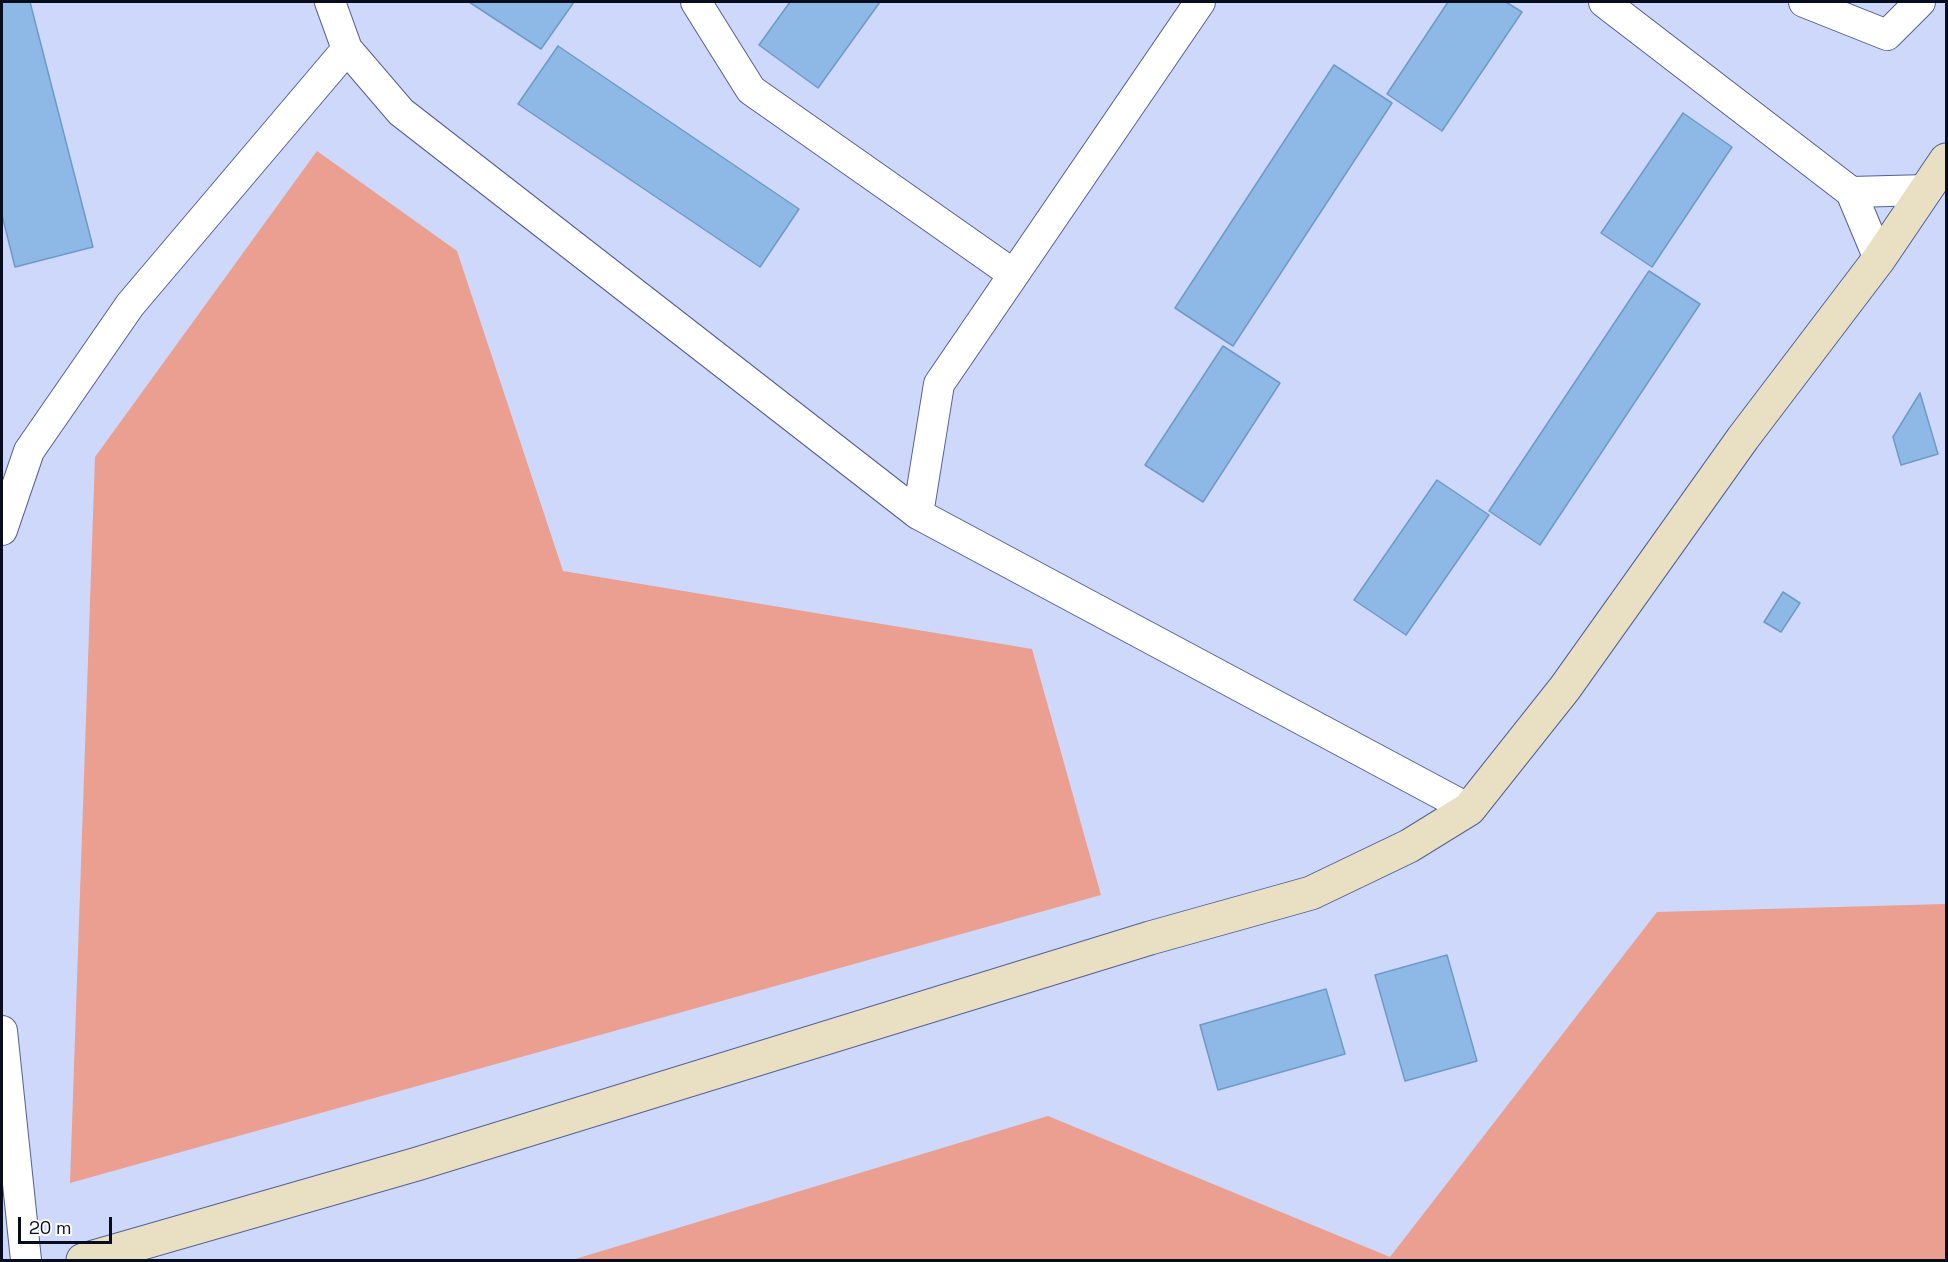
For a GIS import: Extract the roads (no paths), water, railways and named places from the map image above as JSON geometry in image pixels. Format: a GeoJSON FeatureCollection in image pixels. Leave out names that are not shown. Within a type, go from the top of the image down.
{"type":"FeatureCollection","features":[{"type":"Feature","properties":{"kind":"main road"},"geometry":{"type":"LineString","coordinates":[[82,1260],[417,1164],[1150,938],[1311,893],[1409,846],[1469,809],[1565,688],[1743,438],[1878,259],[1947,160]]}},
{"type":"Feature","properties":{"kind":"street"},"geometry":{"type":"LineString","coordinates":[[330,2],[347,49],[401,112],[918,514],[1469,809]]}},
{"type":"Feature","properties":{"kind":"street"},"geometry":{"type":"LineString","coordinates":[[696,2],[751,90],[1013,274]]}},
{"type":"Feature","properties":{"kind":"street"},"geometry":{"type":"LineString","coordinates":[[918,514],[939,384],[1200,2]]}},
{"type":"Feature","properties":{"kind":"street"},"geometry":{"type":"LineString","coordinates":[[1604,2],[1851,192],[1878,259]]}},
{"type":"Feature","properties":{"kind":"street"},"geometry":{"type":"LineString","coordinates":[[1804,2],[1887,35],[1920,2]]}},
{"type":"Feature","properties":{"kind":"street"},"geometry":{"type":"LineString","coordinates":[[2,530],[29,451],[130,304],[347,49]]}},
{"type":"Feature","properties":{"kind":"street"},"geometry":{"type":"LineString","coordinates":[[1851,192],[1927,190]]}},
{"type":"Feature","properties":{"kind":"street"},"geometry":{"type":"LineString","coordinates":[[2,1031],[26,1260]]}}]}
